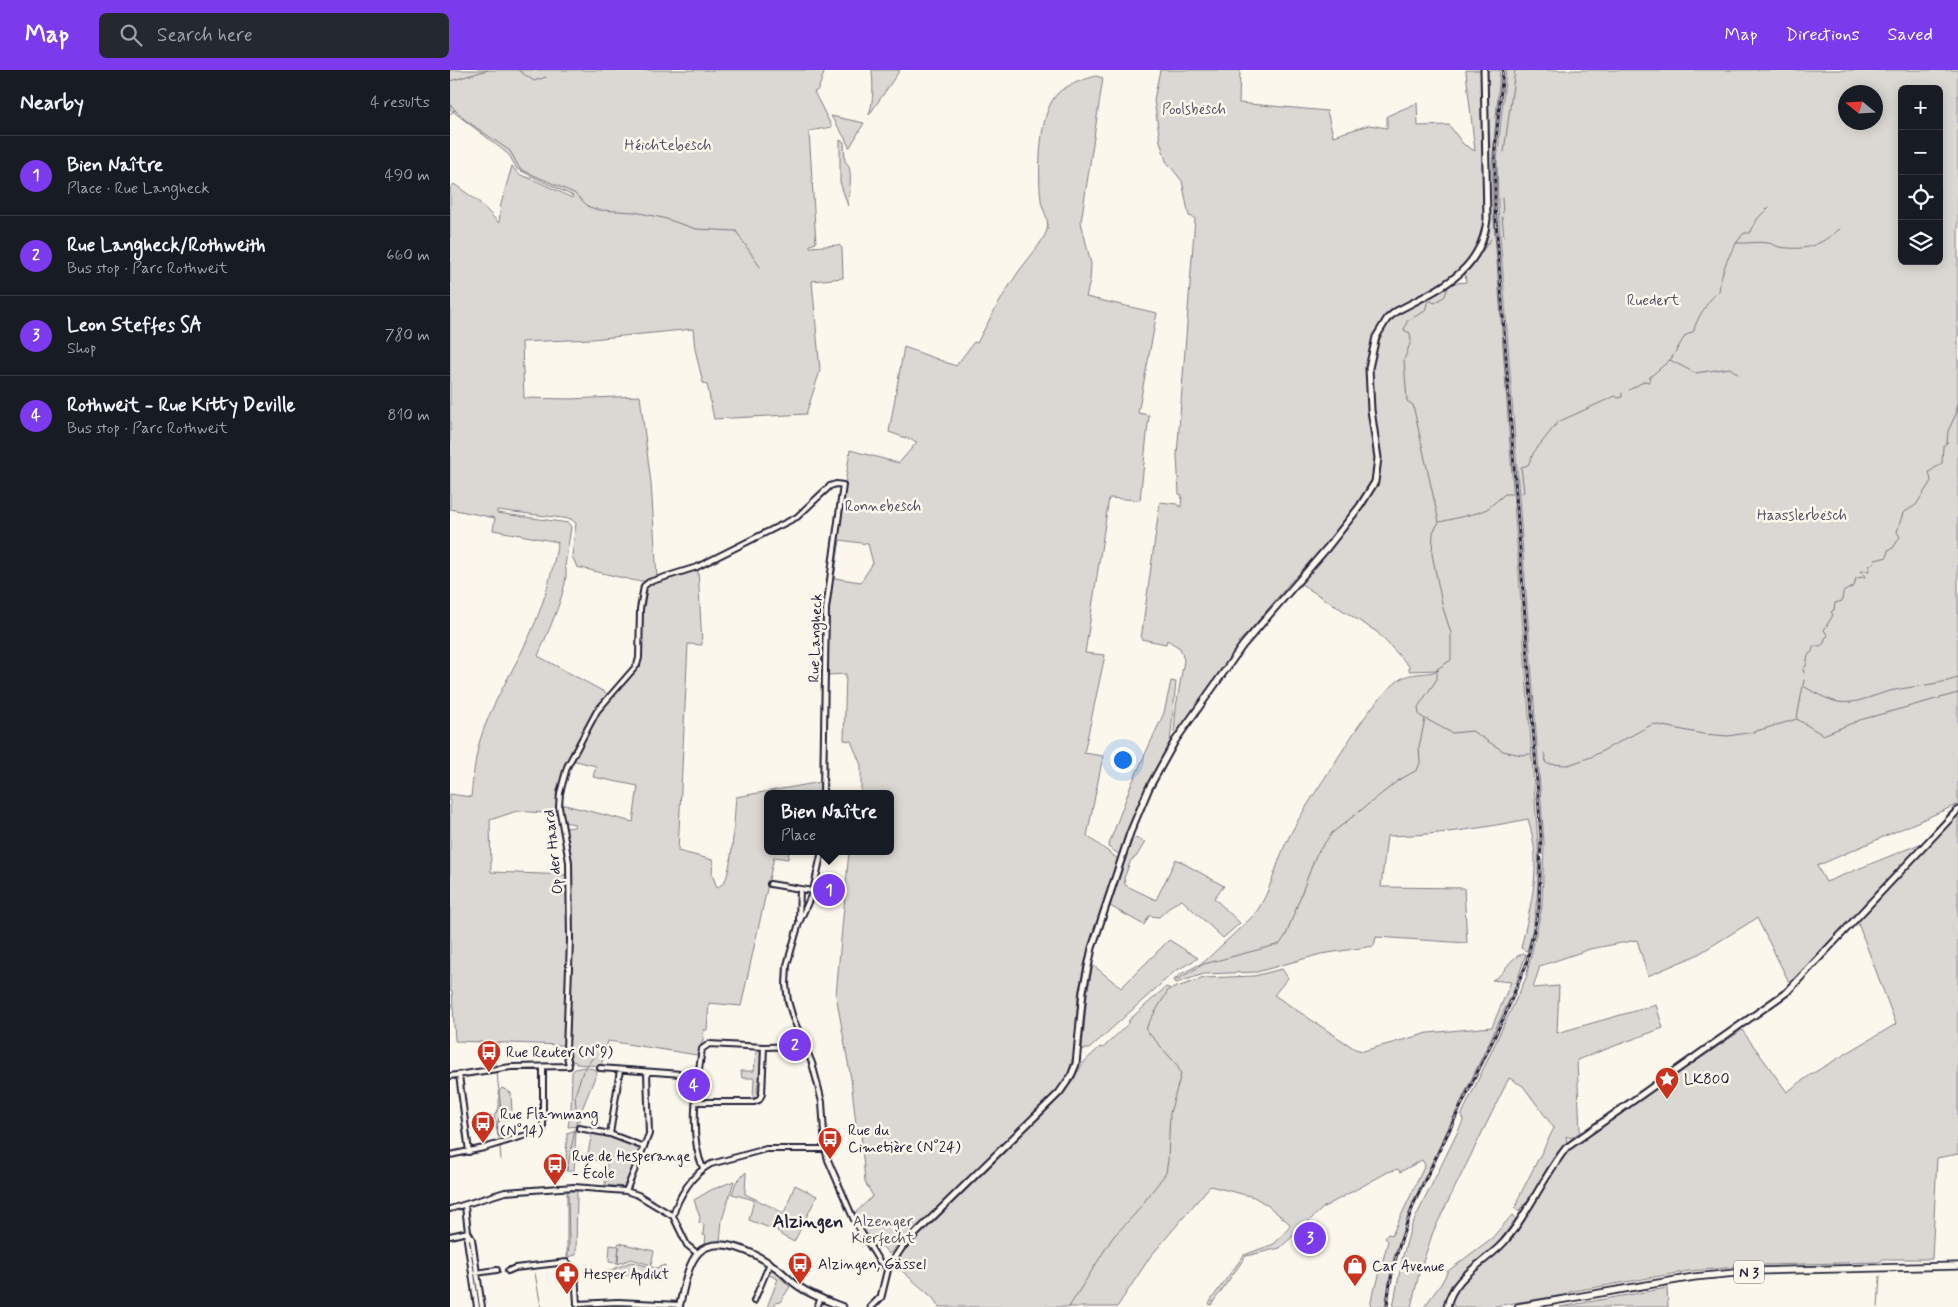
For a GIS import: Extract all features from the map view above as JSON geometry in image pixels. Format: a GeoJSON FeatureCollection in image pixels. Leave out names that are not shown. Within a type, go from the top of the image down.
{"type":"FeatureCollection","features":[{"type":"Feature","properties":{"kind":"main road"},"geometry":{"type":"LineString","coordinates":[[871,1307],[881,1297],[888,1268],[902,1247],[1059,1093],[1071,1076],[1078,1051],[1083,991],[1092,948],[1130,832],[1149,788],[1175,741],[1243,645],[1332,541],[1367,496],[1375,482],[1378,458],[1368,388],[1369,368],[1376,337],[1381,327],[1395,312],[1457,276],[1474,257],[1485,236],[1487,219],[1484,70]]}},
{"type":"Feature","properties":{"kind":"main road"},"geometry":{"type":"LineString","coordinates":[[1451,1307],[1447,1304],[1458,1282],[1490,1256],[1514,1231],[1566,1148],[1787,992],[1958,810]]}},
{"type":"Feature","properties":{"kind":"main road"},"geometry":{"type":"LineString","coordinates":[[680,1306],[692,1262],[698,1254],[712,1245],[730,1245],[770,1263],[798,1286],[843,1307]]}},
{"type":"Feature","properties":{"kind":"main road","name":"N 3"},"geometry":{"type":"LineString","coordinates":[[1518,1307],[1685,1279],[1756,1271],[1958,1266]]}},
{"type":"Feature","properties":{"kind":"street","name":"Rue Langheck"},"geometry":{"type":"LineString","coordinates":[[823,790],[826,609],[842,485]]}},
{"type":"Feature","properties":{"kind":"street","name":"Op der Haard"},"geometry":{"type":"LineString","coordinates":[[543,1067],[569,1066],[566,1050],[570,940],[569,862],[559,807],[560,793],[567,767],[597,710],[637,666],[639,658],[640,609],[644,586],[649,582],[697,567],[797,517],[830,486],[842,485]]}},
{"type":"Feature","properties":{"kind":"street"},"geometry":{"type":"LineString","coordinates":[[821,855],[813,891],[799,923],[787,965],[786,985],[793,1018],[812,1063],[822,1102],[825,1149],[834,1175],[854,1220],[879,1262],[888,1268]]}},
{"type":"Feature","properties":{"kind":"street"},"geometry":{"type":"LineString","coordinates":[[770,884],[813,891]]}},
{"type":"Feature","properties":{"kind":"street"},"geometry":{"type":"LineString","coordinates":[[799,923],[800,889]]}},
{"type":"Feature","properties":{"kind":"street"},"geometry":{"type":"LineString","coordinates":[[703,1168],[696,1134],[696,1102],[701,1058],[705,1045],[805,1046]]}},
{"type":"Feature","properties":{"kind":"street"},"geometry":{"type":"LineString","coordinates":[[696,1102],[754,1102],[759,1100],[762,1094],[764,1047]]}},
{"type":"Feature","properties":{"kind":"street"},"geometry":{"type":"LineString","coordinates":[[450,1076],[510,1068],[543,1067],[543,1130],[504,1140],[496,1145],[450,1155]]}},
{"type":"Feature","properties":{"kind":"street"},"geometry":{"type":"LineString","coordinates":[[600,1068],[695,1075]]}},
{"type":"Feature","properties":{"kind":"street"},"geometry":{"type":"LineString","coordinates":[[610,1134],[620,1070]]}},
{"type":"Feature","properties":{"kind":"street"},"geometry":{"type":"LineString","coordinates":[[626,1191],[649,1134],[647,1072]]}},
{"type":"Feature","properties":{"kind":"street"},"geometry":{"type":"LineString","coordinates":[[458,1075],[469,1152]]}},
{"type":"Feature","properties":{"kind":"street"},"geometry":{"type":"LineString","coordinates":[[579,1128],[610,1134],[644,1148]]}},
{"type":"Feature","properties":{"kind":"street"},"geometry":{"type":"LineString","coordinates":[[673,1216],[680,1198],[703,1168],[711,1164],[766,1149],[825,1149]]}},
{"type":"Feature","properties":{"kind":"street"},"geometry":{"type":"LineString","coordinates":[[450,1209],[465,1206],[505,1192],[520,1190],[574,1187],[626,1191],[638,1195],[673,1216],[687,1245],[698,1254]]}},
{"type":"Feature","properties":{"kind":"street"},"geometry":{"type":"LineString","coordinates":[[465,1206],[467,1240],[477,1307]]}},
{"type":"Feature","properties":{"kind":"street"},"geometry":{"type":"LineString","coordinates":[[450,1236],[468,1232]]}},
{"type":"Feature","properties":{"kind":"street"},"geometry":{"type":"LineString","coordinates":[[468,1232],[472,1240],[482,1307]]}},
{"type":"Feature","properties":{"kind":"street"},"geometry":{"type":"LineString","coordinates":[[508,1271],[525,1266],[567,1262],[575,1272],[577,1304],[618,1302],[680,1306]]}},
{"type":"Feature","properties":{"kind":"street"},"geometry":{"type":"LineString","coordinates":[[754,1301],[770,1263]]}},
{"type":"Feature","properties":{"kind":"street"},"geometry":{"type":"LineString","coordinates":[[472,1274],[497,1270]]}},
{"type":"Feature","properties":{"kind":"street"},"geometry":{"type":"LineString","coordinates":[[818,1307],[821,1298]]}},
{"type":"Feature","properties":{"kind":"green space","name":"Héichtebësch"},"geometry":{"type":"Polygon","coordinates":[[[450,70],[825,70],[818,90],[814,92],[832,127],[809,131],[816,243],[810,245],[810,247],[839,245],[842,248],[843,278],[812,281],[820,371],[806,414],[714,419],[707,384],[703,383],[695,349],[693,329],[592,339],[522,342],[524,398],[570,399],[640,396],[651,483],[657,578],[636,581],[577,567],[572,556],[576,523],[571,519],[497,510],[497,513],[568,523],[571,527],[565,566],[565,584],[557,610],[538,656],[608,694],[580,735],[565,767],[560,783],[558,814],[517,811],[490,820],[491,872],[568,875],[567,978],[563,1045],[455,1041],[452,991],[450,991],[450,794],[471,797],[473,775],[484,728],[535,622],[549,583],[558,542],[493,530],[495,518],[450,509],[450,188],[454,184],[479,202],[499,223],[501,204],[512,166],[518,174],[572,198],[573,196],[517,169],[509,155],[450,109],[450,70]]]}},
{"type":"Feature","properties":{"kind":"green space"},"geometry":{"type":"Polygon","coordinates":[[[872,70],[900,70],[869,115],[873,87],[872,70]]]}},
{"type":"Feature","properties":{"kind":"green space","name":"Poolsbësch"},"geometry":{"type":"Polygon","coordinates":[[[1160,70],[1240,70],[1239,103],[1327,111],[1333,136],[1369,125],[1387,128],[1387,116],[1417,103],[1418,126],[1449,125],[1463,144],[1475,151],[1466,70],[1482,70],[1484,227],[1478,245],[1471,257],[1447,284],[1466,282],[1465,274],[1478,257],[1486,236],[1489,222],[1486,70],[1500,70],[1492,167],[1493,206],[1538,843],[1537,897],[1534,924],[1527,951],[1521,948],[1532,900],[1535,868],[1535,852],[1528,819],[1458,831],[1387,836],[1381,887],[1464,888],[1467,943],[1376,937],[1374,946],[1321,954],[1257,972],[1204,974],[1176,983],[1174,980],[1179,975],[1204,962],[1255,914],[1265,898],[1285,845],[1296,824],[1356,730],[1380,698],[1389,688],[1404,677],[1439,670],[1409,671],[1409,666],[1377,632],[1293,579],[1248,633],[1238,642],[1240,645],[1176,734],[1174,732],[1184,660],[1180,648],[1167,640],[1166,644],[1141,639],[1160,502],[1177,504],[1181,507],[1182,495],[1179,494],[1177,455],[1195,218],[1189,216],[1182,181],[1166,161],[1160,141],[1154,100],[1160,70]]]}},
{"type":"Feature","properties":{"kind":"green space"},"geometry":{"type":"Polygon","coordinates":[[[1506,70],[1958,70],[1958,1154],[1937,1158],[1932,1259],[1883,1259],[1880,1262],[1764,1265],[1689,1271],[1489,1307],[1454,1307],[1452,1300],[1459,1285],[1514,1237],[1557,1164],[1573,1145],[1742,1030],[1787,1092],[1810,1075],[1896,1024],[1856,918],[1790,984],[1757,918],[1697,955],[1648,976],[1637,940],[1590,949],[1540,966],[1533,988],[1559,986],[1557,1033],[1656,1005],[1663,1028],[1577,1060],[1580,1132],[1571,1138],[1566,1136],[1567,1142],[1553,1158],[1532,1194],[1519,1211],[1515,1209],[1519,1197],[1554,1128],[1523,1086],[1509,1078],[1433,1232],[1419,1274],[1411,1307],[1393,1307],[1403,1255],[1411,1227],[1463,1121],[1462,1114],[1526,978],[1542,907],[1544,842],[1498,207],[1497,161],[1506,70]],[[1956,805],[1817,866],[1826,882],[1922,843],[1956,805]]]}},
{"type":"Feature","properties":{"kind":"green space"},"geometry":{"type":"Polygon","coordinates":[[[1096,76],[1103,78],[1081,222],[1091,264],[1090,281],[1086,297],[1157,313],[1138,413],[1149,415],[1140,500],[1109,498],[1085,653],[1105,655],[1084,753],[1103,756],[1087,836],[1118,859],[1084,965],[1078,996],[1074,1053],[1067,1077],[1056,1092],[889,1254],[882,1246],[875,1249],[854,1214],[873,1196],[865,1182],[861,1133],[857,1133],[851,1079],[836,995],[849,855],[894,855],[894,790],[861,790],[861,765],[851,741],[844,740],[846,674],[828,675],[829,595],[850,450],[899,463],[917,442],[889,432],[904,347],[956,366],[974,342],[977,343],[1006,291],[1045,235],[1048,226],[1041,200],[1040,175],[1043,128],[1051,102],[1058,93],[1076,83],[1096,76]],[[840,540],[834,578],[861,582],[873,563],[868,544],[840,540]]]}},
{"type":"Feature","properties":{"kind":"green space"},"geometry":{"type":"Polygon","coordinates":[[[831,116],[864,123],[850,147],[849,147],[831,116]]]}},
{"type":"Feature","properties":{"kind":"green space"},"geometry":{"type":"Polygon","coordinates":[[[840,140],[844,142],[845,161],[850,170],[848,206],[840,182],[840,140]]]}},
{"type":"Feature","properties":{"kind":"green space"},"geometry":{"type":"Polygon","coordinates":[[[698,569],[702,645],[688,644],[678,851],[713,860],[712,874],[717,888],[723,884],[729,868],[736,797],[764,792],[764,855],[788,855],[788,859],[774,857],[741,1006],[709,1003],[707,1030],[704,1030],[703,1040],[697,1055],[608,1041],[601,1066],[576,1064],[576,1062],[572,1061],[569,1045],[573,909],[570,855],[566,828],[574,827],[575,824],[564,822],[561,804],[633,822],[638,786],[593,777],[596,766],[572,760],[602,707],[632,674],[639,662],[641,653],[640,613],[643,595],[647,586],[698,569]]]}},
{"type":"Feature","properties":{"kind":"green space"},"geometry":{"type":"Polygon","coordinates":[[[1171,681],[1176,682],[1170,743],[1131,821],[1120,855],[1108,847],[1131,785],[1164,713],[1171,681]]]}},
{"type":"Feature","properties":{"kind":"green space"},"geometry":{"type":"Polygon","coordinates":[[[821,782],[821,790],[776,790],[821,782]]]}},
{"type":"Feature","properties":{"kind":"green space"},"geometry":{"type":"Polygon","coordinates":[[[1133,837],[1145,842],[1136,857],[1131,860],[1124,878],[1125,885],[1156,900],[1176,859],[1224,886],[1214,898],[1240,923],[1223,938],[1182,900],[1172,905],[1159,917],[1149,916],[1144,925],[1110,906],[1133,837]]]}},
{"type":"Feature","properties":{"kind":"green space"},"geometry":{"type":"Polygon","coordinates":[[[1169,940],[1198,958],[1174,972],[1089,1049],[1082,1049],[1087,994],[1093,965],[1121,988],[1169,940]]]}},
{"type":"Feature","properties":{"kind":"green space"},"geometry":{"type":"Polygon","coordinates":[[[1526,954],[1514,990],[1413,1202],[1393,1260],[1385,1307],[1370,1307],[1388,1241],[1385,1238],[1388,1234],[1392,1235],[1425,1165],[1422,1160],[1400,1172],[1398,1169],[1388,1172],[1324,1207],[1280,1248],[1246,1256],[1211,1305],[1209,1304],[1213,1297],[1244,1255],[1274,1244],[1288,1229],[1290,1224],[1254,1197],[1210,1186],[1150,1257],[1117,1307],[939,1307],[933,1298],[894,1264],[905,1250],[1064,1094],[1084,1062],[1100,1047],[1103,1048],[1130,1022],[1128,1021],[1166,987],[1171,989],[1204,978],[1254,976],[1282,969],[1288,978],[1274,995],[1355,1049],[1363,1051],[1428,1033],[1492,1027],[1511,982],[1492,980],[1497,978],[1514,959],[1526,954]]]}},
{"type":"Feature","properties":{"kind":"green space"},"geometry":{"type":"Polygon","coordinates":[[[756,1050],[762,1053],[761,1082],[758,1083],[757,1092],[760,1093],[758,1098],[753,1100],[754,1078],[742,1078],[741,1071],[754,1071],[756,1050]]]}},
{"type":"Feature","properties":{"kind":"green space"},"geometry":{"type":"Polygon","coordinates":[[[584,1067],[598,1070],[582,1109],[579,1126],[568,1127],[571,1110],[572,1072],[575,1069],[584,1067]]]}},
{"type":"Feature","properties":{"kind":"green space"},"geometry":{"type":"Polygon","coordinates":[[[502,1088],[511,1093],[512,1112],[507,1119],[497,1124],[501,1137],[498,1136],[494,1116],[499,1108],[499,1091],[502,1088]]]}},
{"type":"Feature","properties":{"kind":"green space"},"geometry":{"type":"Polygon","coordinates":[[[576,1130],[574,1171],[566,1171],[567,1133],[576,1130]]]}},
{"type":"Feature","properties":{"kind":"green space"},"geometry":{"type":"Polygon","coordinates":[[[592,1132],[611,1137],[641,1149],[625,1187],[605,1185],[607,1162],[587,1159],[592,1132]]]}},
{"type":"Feature","properties":{"kind":"green space"},"geometry":{"type":"Polygon","coordinates":[[[746,1172],[745,1194],[782,1212],[775,1230],[749,1220],[754,1200],[732,1194],[736,1182],[746,1172]]]}},
{"type":"Feature","properties":{"kind":"green space"},"geometry":{"type":"Polygon","coordinates":[[[734,1181],[722,1220],[720,1242],[705,1243],[706,1236],[703,1235],[704,1224],[699,1223],[700,1217],[694,1200],[711,1190],[734,1181]]]}},
{"type":"Feature","properties":{"kind":"green space"},"geometry":{"type":"Polygon","coordinates":[[[795,1185],[817,1196],[794,1242],[777,1231],[795,1185]]]}},
{"type":"Feature","properties":{"kind":"green space"},"geometry":{"type":"Polygon","coordinates":[[[567,1191],[577,1191],[576,1255],[567,1257],[567,1191]]]}},
{"type":"Feature","properties":{"kind":"green space"},"geometry":{"type":"Polygon","coordinates":[[[1512,1215],[1516,1219],[1496,1245],[1451,1285],[1442,1307],[1424,1307],[1448,1271],[1492,1238],[1512,1215]]]}},
{"type":"Feature","properties":{"kind":"green space"},"geometry":{"type":"Polygon","coordinates":[[[619,1243],[654,1251],[651,1265],[631,1259],[618,1264],[619,1246],[617,1263],[609,1262],[610,1245],[617,1246],[619,1243]]]}},
{"type":"Feature","properties":{"kind":"green space"},"geometry":{"type":"Polygon","coordinates":[[[631,1262],[656,1268],[665,1265],[661,1281],[606,1272],[631,1262]]]}},
{"type":"Feature","properties":{"kind":"green space"},"geometry":{"type":"Polygon","coordinates":[[[770,1267],[790,1287],[780,1302],[775,1303],[774,1307],[767,1307],[778,1279],[767,1274],[770,1267]]]}},
{"type":"Feature","properties":{"kind":"green space"},"geometry":{"type":"Polygon","coordinates":[[[1667,1288],[1668,1307],[1560,1307],[1667,1288]]]}},
{"type":"Feature","properties":{"kind":"waterway"},"geometry":{"type":"LineString","coordinates":[[450,81],[488,70]]}},
{"type":"Feature","properties":{"kind":"waterway"},"geometry":{"type":"LineString","coordinates":[[518,70],[534,81],[546,77]]}},
{"type":"Feature","properties":{"kind":"waterway"},"geometry":{"type":"LineString","coordinates":[[1504,152],[1515,70]]}},
{"type":"Feature","properties":{"kind":"waterway"},"geometry":{"type":"LineString","coordinates":[[450,104],[455,110],[450,114]]}},
{"type":"Feature","properties":{"kind":"waterway"},"geometry":{"type":"LineString","coordinates":[[455,110],[464,119],[510,151],[520,169],[574,193],[589,207],[599,210],[635,212],[663,218],[696,229],[736,231],[760,267]]}},
{"type":"Feature","properties":{"kind":"waterway"},"geometry":{"type":"LineString","coordinates":[[1502,198],[1503,213]]}},
{"type":"Feature","properties":{"kind":"waterway"},"geometry":{"type":"LineString","coordinates":[[1629,390],[1645,381],[1649,382],[1650,377],[1671,359],[1685,336],[1694,331],[1704,310],[1712,298],[1719,292],[1724,268],[1735,246],[1744,233],[1750,233],[1758,218],[1769,207]]}},
{"type":"Feature","properties":{"kind":"waterway"},"geometry":{"type":"LineString","coordinates":[[1502,217],[1504,237]]}},
{"type":"Feature","properties":{"kind":"waterway"},"geometry":{"type":"LineString","coordinates":[[1736,243],[1764,242],[1779,247],[1805,248],[1825,240],[1840,229]]}},
{"type":"Feature","properties":{"kind":"waterway"},"geometry":{"type":"LineString","coordinates":[[1455,282],[1468,271],[1491,239]]}},
{"type":"Feature","properties":{"kind":"waterway"},"geometry":{"type":"LineString","coordinates":[[1176,980],[1204,964],[1280,944],[1286,935],[1316,855],[1332,833],[1399,780],[1417,770],[1420,763],[1419,747],[1425,719],[1419,715],[1418,707],[1437,679],[1437,669],[1451,660],[1451,633],[1443,608],[1432,554],[1433,532],[1439,522],[1413,405],[1407,401],[1404,360],[1411,341],[1410,333],[1404,330],[1407,321],[1425,311],[1428,300],[1435,303],[1445,296],[1451,284]]}},
{"type":"Feature","properties":{"kind":"waterway"},"geometry":{"type":"LineString","coordinates":[[1670,360],[1695,373],[1730,368],[1738,374]]}},
{"type":"Feature","properties":{"kind":"waterway"},"geometry":{"type":"LineString","coordinates":[[1522,493],[1524,492],[1521,467],[1528,465],[1534,452],[1558,422],[1615,396],[1618,398],[1622,397],[1622,393]]}},
{"type":"Feature","properties":{"kind":"waterway"},"geometry":{"type":"LineString","coordinates":[[1804,673],[1803,669],[1806,666],[1808,655],[1812,652],[1813,646],[1820,646],[1828,636],[1824,630],[1833,615],[1831,612],[1834,610],[1835,603],[1842,601],[1843,592],[1854,586],[1856,578],[1865,577],[1861,571],[1869,571],[1869,566],[1875,560],[1887,557],[1888,550],[1893,548],[1900,537],[1897,532],[1903,513],[1916,505],[1931,481],[1929,472],[1942,463],[1943,446],[1947,443],[1948,431],[1956,414],[1958,403]]}},
{"type":"Feature","properties":{"kind":"waterway"},"geometry":{"type":"LineString","coordinates":[[1440,522],[1477,513],[1487,509],[1505,494],[1512,494]]}},
{"type":"Feature","properties":{"kind":"waterway"},"geometry":{"type":"LineString","coordinates":[[1803,686],[1829,699],[1844,703],[1858,701],[1890,691],[1958,678]]}},
{"type":"Feature","properties":{"kind":"waterway"},"geometry":{"type":"LineString","coordinates":[[1797,718],[1804,680]]}},
{"type":"Feature","properties":{"kind":"waterway"},"geometry":{"type":"LineString","coordinates":[[1544,753],[1546,756],[1545,762],[1548,764],[1568,765],[1591,757],[1653,724],[1703,734],[1728,736],[1753,732],[1797,719],[1823,735],[1860,720],[1958,693]]}},
{"type":"Feature","properties":{"kind":"waterway"},"geometry":{"type":"LineString","coordinates":[[1426,719],[1452,733],[1472,731],[1503,751],[1521,755],[1530,754]]}},
{"type":"Feature","properties":{"kind":"waterway"},"geometry":{"type":"LineString","coordinates":[[1069,1307],[1113,1237],[1135,1214],[1166,1173],[1170,1113],[1181,1074],[1177,1065],[1146,1030],[1169,989]]}},
{"type":"Feature","properties":{"kind":"waterway"},"geometry":{"type":"LineString","coordinates":[[496,1043],[496,1065]]}},
{"type":"Feature","properties":{"kind":"waterway"},"geometry":{"type":"LineString","coordinates":[[567,1170],[577,1119],[575,1095],[583,1071],[594,1056]]}},
{"type":"Feature","properties":{"kind":"waterway"},"geometry":{"type":"LineString","coordinates":[[497,1073],[501,1111],[497,1124],[499,1138]]}},
{"type":"Feature","properties":{"kind":"waterway"},"geometry":{"type":"LineString","coordinates":[[500,1147],[501,1160]]}},
{"type":"Feature","properties":{"kind":"waterway"},"geometry":{"type":"LineString","coordinates":[[568,1193],[568,1255]]}},
{"type":"Feature","properties":{"kind":"waterway"},"geometry":{"type":"LineString","coordinates":[[535,1273],[541,1307]]}},
{"type":"Feature","properties":{"kind":"waterway"},"geometry":{"type":"LineString","coordinates":[[1878,1307],[1880,1276]]}},
{"type":"Feature","properties":{"kind":"railway"},"geometry":{"type":"LineString","coordinates":[[1387,1307],[1397,1253],[1415,1201],[1505,1015],[1526,965],[1539,908],[1541,837],[1495,206],[1495,151],[1503,70]]}},
{"type":"Feature","properties":{"kind":"place","name":"Bien Naître"},"geometry":{"type":"Point","coordinates":[829,890]}},
{"type":"Feature","properties":{"kind":"place","name":"Rue Langheck/Rothweith"},"geometry":{"type":"Point","coordinates":[795,1045]}},
{"type":"Feature","properties":{"kind":"place","name":"Rue Reuter (N°9)"},"geometry":{"type":"Point","coordinates":[489,1073]}},
{"type":"Feature","properties":{"kind":"place","name":"Rothweit - Rue Kitty Deville"},"geometry":{"type":"Point","coordinates":[694,1085]}},
{"type":"Feature","properties":{"kind":"place","name":"LK800"},"geometry":{"type":"Point","coordinates":[1667,1100]}},
{"type":"Feature","properties":{"kind":"place","name":"Rue Flammang (N°14)"},"geometry":{"type":"Point","coordinates":[483,1144]}},
{"type":"Feature","properties":{"kind":"place","name":"Rue du Cimetière (N°24)"},"geometry":{"type":"Point","coordinates":[830,1160]}},
{"type":"Feature","properties":{"kind":"place","name":"Rue de Hesperange - École"},"geometry":{"type":"Point","coordinates":[555,1186]}},
{"type":"Feature","properties":{"kind":"place","name":"Leon Steffes SA"},"geometry":{"type":"Point","coordinates":[1310,1238]}},
{"type":"Feature","properties":{"kind":"place","name":"Alzingen, Gässel"},"geometry":{"type":"Point","coordinates":[800,1285]}},
{"type":"Feature","properties":{"kind":"place","name":"Car Avenue"},"geometry":{"type":"Point","coordinates":[1355,1287]}},
{"type":"Feature","properties":{"kind":"place","name":"Hesper Apdikt"},"geometry":{"type":"Point","coordinates":[567,1295]}},
{"type":"Feature","properties":{"kind":"district","name":"Alzingen"},"geometry":{"type":"Point","coordinates":[808,1221]}},
{"type":"Feature","properties":{"kind":"park label","name":"Ruedert"},"geometry":{"type":"Point","coordinates":[1653,300]}},
{"type":"Feature","properties":{"kind":"park label","name":"Ronnebësch"},"geometry":{"type":"Point","coordinates":[883,506]}},
{"type":"Feature","properties":{"kind":"park label","name":"Haasslerbësch"},"geometry":{"type":"Point","coordinates":[1802,515]}},
{"type":"Feature","properties":{"kind":"park label","name":"Alzenger Kierfecht"},"geometry":{"type":"Point","coordinates":[883,1230]}}]}
